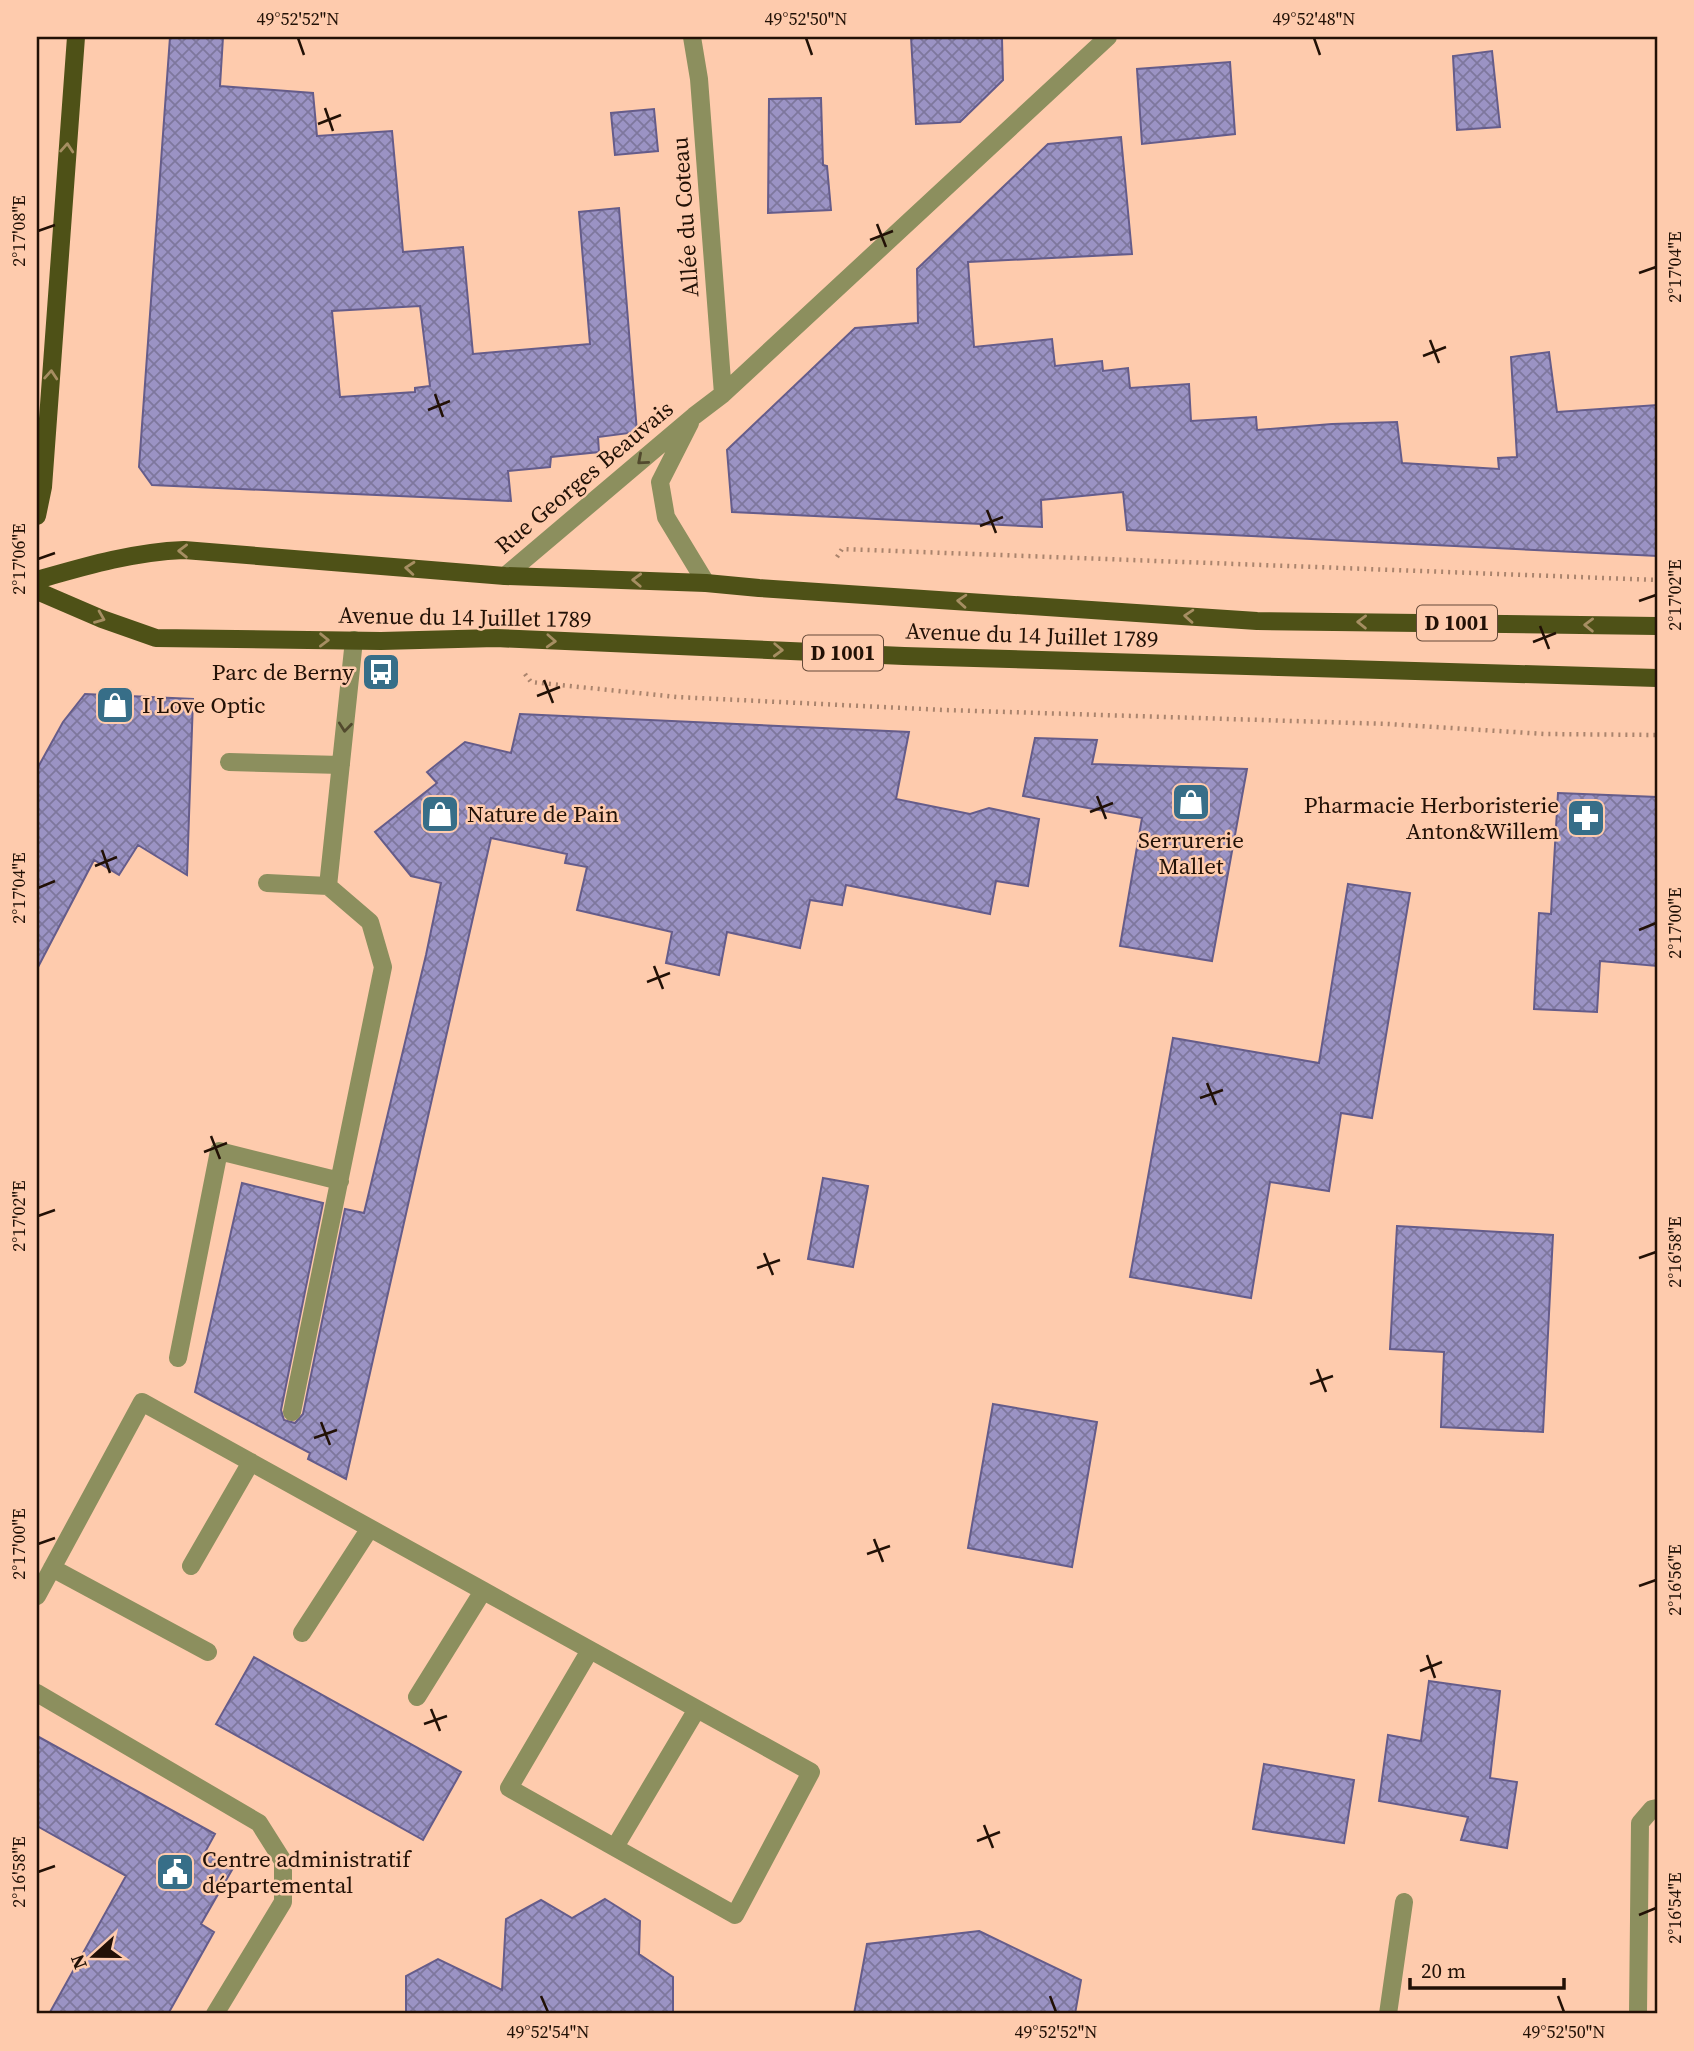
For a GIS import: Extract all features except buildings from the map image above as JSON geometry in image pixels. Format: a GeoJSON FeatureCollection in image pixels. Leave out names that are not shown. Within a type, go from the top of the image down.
{"type":"FeatureCollection","features":[{"type":"Feature","properties":{"kind":"main road"},"geometry":{"type":"LineString","coordinates":[[37,516],[43,487],[76,37]]}},
{"type":"Feature","properties":{"kind":"main road","name":"Avenue du 14 Juillet 1789"},"geometry":{"type":"LineString","coordinates":[[37,580],[152,551],[184,550],[505,576],[705,583],[1257,621],[1657,626]]}},
{"type":"Feature","properties":{"kind":"main road","name":"Avenue du 14 Juillet 1789"},"geometry":{"type":"LineString","coordinates":[[37,591],[102,619],[156,638],[496,638],[918,656],[1657,678]]}},
{"type":"Feature","properties":{"kind":"street","name":"Allée du Coteau"},"geometry":{"type":"LineString","coordinates":[[692,37],[699,79],[723,394]]}},
{"type":"Feature","properties":{"kind":"street","name":"Rue Georges Beauvais"},"geometry":{"type":"LineString","coordinates":[[505,576],[723,394],[1108,37]]}},
{"type":"Feature","properties":{"kind":"street","name":"Rue Georges Beauvais"},"geometry":{"type":"LineString","coordinates":[[694,416],[660,482],[666,517],[705,583]]}},
{"type":"Feature","properties":{"kind":"street"},"geometry":{"type":"LineString","coordinates":[[328,887],[354,640]]}},
{"type":"Feature","properties":{"kind":"street"},"geometry":{"type":"LineString","coordinates":[[229,762],[341,765]]}},
{"type":"Feature","properties":{"kind":"street"},"geometry":{"type":"LineString","coordinates":[[267,883],[328,887],[370,922],[383,967],[292,1412]]}},
{"type":"Feature","properties":{"kind":"street"},"geometry":{"type":"LineString","coordinates":[[178,1358],[219,1150],[340,1181]]}},
{"type":"Feature","properties":{"kind":"street"},"geometry":{"type":"LineString","coordinates":[[37,1596],[142,1402],[811,1772],[735,1915],[509,1788],[590,1650]]}},
{"type":"Feature","properties":{"kind":"street"},"geometry":{"type":"LineString","coordinates":[[191,1566],[251,1462]]}},
{"type":"Feature","properties":{"kind":"street"},"geometry":{"type":"LineString","coordinates":[[302,1633],[370,1528]]}},
{"type":"Feature","properties":{"kind":"street"},"geometry":{"type":"LineString","coordinates":[[52,1568],[208,1652]]}},
{"type":"Feature","properties":{"kind":"street"},"geometry":{"type":"LineString","coordinates":[[417,1697],[484,1591]]}},
{"type":"Feature","properties":{"kind":"street"},"geometry":{"type":"LineString","coordinates":[[37,1693],[259,1823],[284,1861],[283,1902],[215,2014]]}},
{"type":"Feature","properties":{"kind":"street"},"geometry":{"type":"LineString","coordinates":[[615,1847],[697,1709]]}},
{"type":"Feature","properties":{"kind":"street"},"geometry":{"type":"LineString","coordinates":[[1638,2014],[1640,1823],[1652,1809],[1657,1808]]}},
{"type":"Feature","properties":{"kind":"street"},"geometry":{"type":"LineString","coordinates":[[1388,2014],[1404,1902]]}},
{"type":"Feature","properties":{"kind":"path"},"geometry":{"type":"LineString","coordinates":[[814,590],[842,549],[1657,580]]}},
{"type":"Feature","properties":{"kind":"path"},"geometry":{"type":"LineString","coordinates":[[496,638],[531,682],[677,697],[944,710],[1388,724],[1545,734],[1657,735]]}},
{"type":"Feature","properties":{"kind":"place","name":"Parc de Berny"},"geometry":{"type":"Point","coordinates":[381,672]}},
{"type":"Feature","properties":{"kind":"place","name":"I Love Optic"},"geometry":{"type":"Point","coordinates":[115,705]}},
{"type":"Feature","properties":{"kind":"place","name":"Serrurerie Mallet"},"geometry":{"type":"Point","coordinates":[1191,802]}},
{"type":"Feature","properties":{"kind":"place","name":"Nature de Pain"},"geometry":{"type":"Point","coordinates":[440,814]}},
{"type":"Feature","properties":{"kind":"place","name":"Pharmacie Herboristerie Anton&Willem"},"geometry":{"type":"Point","coordinates":[1586,818]}},
{"type":"Feature","properties":{"kind":"place","name":"Centre administratif départemental"},"geometry":{"type":"Point","coordinates":[175,1872]}}]}
